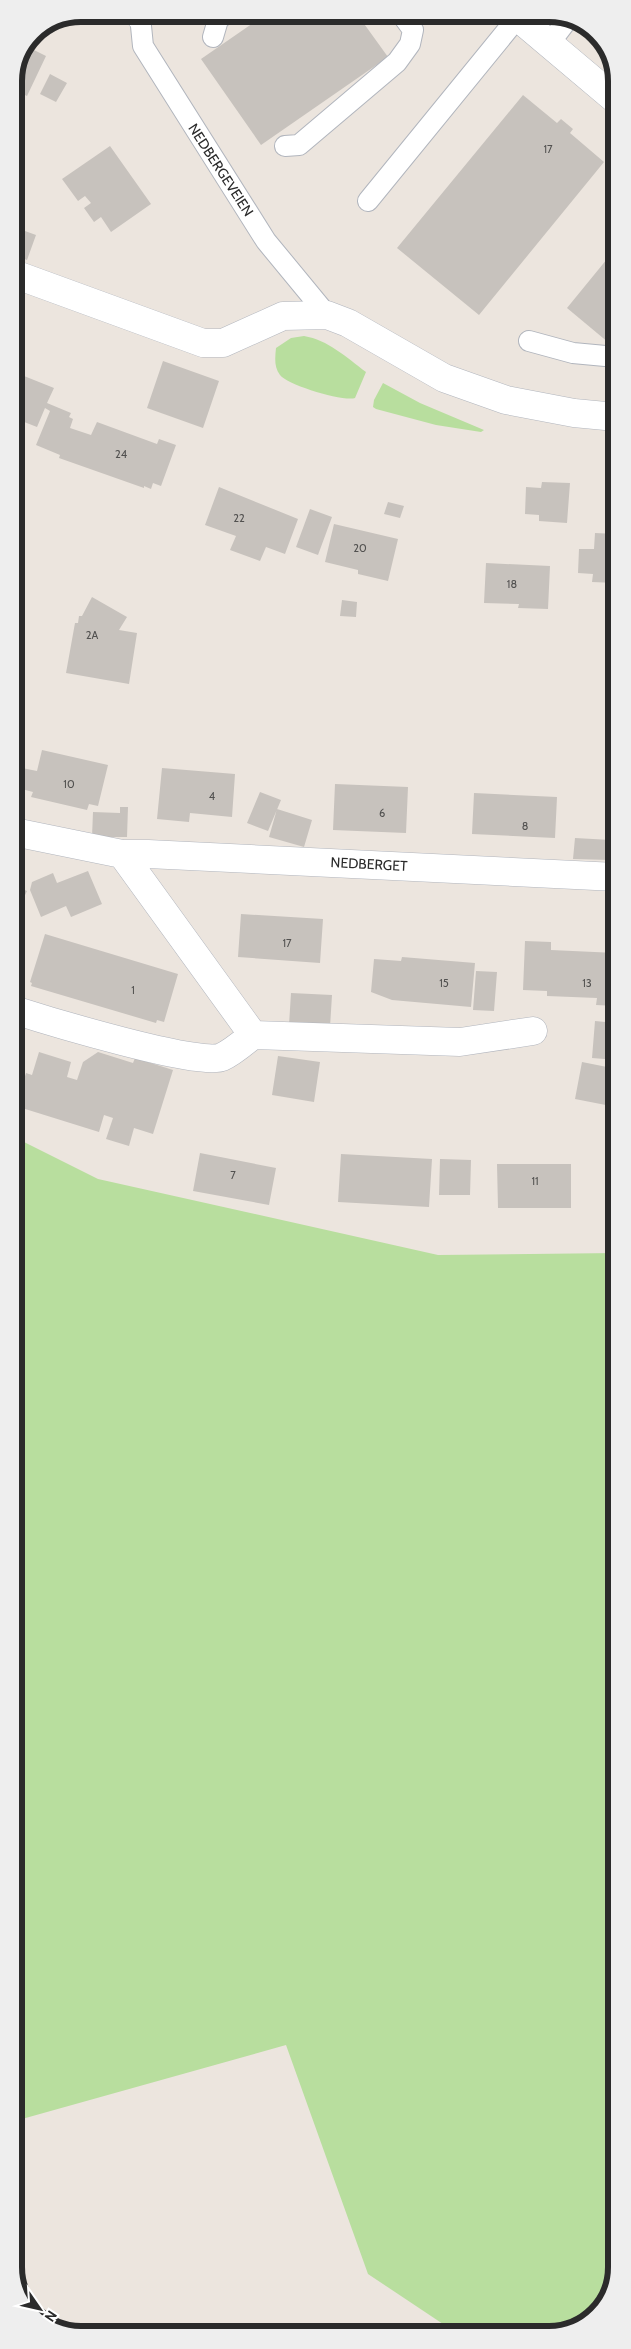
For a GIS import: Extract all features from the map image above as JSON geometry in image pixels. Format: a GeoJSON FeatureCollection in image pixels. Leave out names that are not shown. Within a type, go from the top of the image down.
{"type":"FeatureCollection","features":[{"type":"Feature","properties":{"kind":"street"},"geometry":{"type":"LineString","coordinates":[[524,23],[608,93]]}},
{"type":"Feature","properties":{"kind":"street"},"geometry":{"type":"LineString","coordinates":[[22,277],[203,343],[222,342],[283,316],[327,315],[348,322],[444,378],[497,397],[574,413],[608,416]]}},
{"type":"Feature","properties":{"kind":"street","name":"NEDBERGET"},"geometry":{"type":"LineString","coordinates":[[22,834],[122,854],[608,877]]}},
{"type":"Feature","properties":{"kind":"street"},"geometry":{"type":"LineString","coordinates":[[122,854],[253,1035]]}},
{"type":"Feature","properties":{"kind":"street"},"geometry":{"type":"LineString","coordinates":[[22,1012],[144,1046],[200,1058],[221,1058],[253,1035],[460,1042],[534,1031]]}},
{"type":"Feature","properties":{"kind":"lane","name":"NEDBERGEVEIEN"},"geometry":{"type":"LineString","coordinates":[[141,22],[143,46],[266,240],[327,315]]}},
{"type":"Feature","properties":{"kind":"lane"},"geometry":{"type":"LineString","coordinates":[[213,37],[217,22]]}},
{"type":"Feature","properties":{"kind":"lane"},"geometry":{"type":"LineString","coordinates":[[285,146],[299,145],[397,62],[410,44],[413,30],[408,23]]}},
{"type":"Feature","properties":{"kind":"lane"},"geometry":{"type":"LineString","coordinates":[[368,201],[510,23]]}},
{"type":"Feature","properties":{"kind":"lane"},"geometry":{"type":"LineString","coordinates":[[549,44],[564,25]]}},
{"type":"Feature","properties":{"kind":"lane"},"geometry":{"type":"LineString","coordinates":[[529,340],[573,353],[608,356]]}},
{"type":"Feature","properties":{"kind":"green space"},"geometry":{"type":"Polygon","coordinates":[[[304,336],[329,345],[366,372],[355,398],[340,398],[316,392],[293,383],[280,375],[276,366],[276,348],[291,338],[304,336]]]}},
{"type":"Feature","properties":{"kind":"green space"},"geometry":{"type":"Polygon","coordinates":[[[383,383],[420,403],[484,430],[481,432],[436,425],[376,409],[373,407],[374,400],[383,383]]]}},
{"type":"Feature","properties":{"kind":"green space"},"geometry":{"type":"Polygon","coordinates":[[[22,1141],[98,1179],[438,1255],[608,1253],[608,2268],[604,2290],[594,2307],[579,2319],[561,2325],[446,2326],[368,2274],[286,2045],[22,2119],[22,1141]]]}},
{"type":"Feature","properties":{"kind":"building"},"geometry":{"type":"Polygon","coordinates":[[[254,22],[363,23],[388,57],[261,145],[201,59],[254,22]]]}},
{"type":"Feature","properties":{"kind":"building"},"geometry":{"type":"Polygon","coordinates":[[[32,49],[46,56],[27,96],[22,94],[22,81],[27,59],[32,49]]]}},
{"type":"Feature","properties":{"kind":"building"},"geometry":{"type":"Polygon","coordinates":[[[50,74],[67,83],[56,102],[40,94],[50,74]]]}},
{"type":"Feature","properties":{"kind":"building"},"geometry":{"type":"Polygon","coordinates":[[[523,95],[557,123],[561,119],[573,129],[570,133],[604,162],[479,315],[397,248],[523,95]]]}},
{"type":"Feature","properties":{"kind":"building"},"geometry":{"type":"Polygon","coordinates":[[[110,146],[151,204],[111,232],[101,217],[94,222],[84,208],[91,203],[85,196],[78,201],[62,179],[110,146]]]}},
{"type":"Feature","properties":{"kind":"building"},"geometry":{"type":"Polygon","coordinates":[[[22,230],[36,235],[27,260],[22,258],[22,230]]]}},
{"type":"Feature","properties":{"kind":"building"},"geometry":{"type":"Polygon","coordinates":[[[608,258],[608,342],[567,308],[608,258]]]}},
{"type":"Feature","properties":{"kind":"building"},"geometry":{"type":"Polygon","coordinates":[[[163,361],[219,381],[203,428],[147,408],[163,361]]]}},
{"type":"Feature","properties":{"kind":"building"},"geometry":{"type":"Polygon","coordinates":[[[22,375],[54,388],[47,403],[71,413],[69,417],[73,419],[70,428],[91,435],[97,422],[157,444],[159,439],[176,445],[161,486],[153,483],[151,489],[59,458],[60,455],[36,445],[50,411],[45,408],[37,427],[22,421],[22,375]]]}},
{"type":"Feature","properties":{"kind":"building"},"geometry":{"type":"Polygon","coordinates":[[[542,482],[570,483],[567,523],[539,521],[539,515],[525,514],[526,487],[541,488],[542,482]]]}},
{"type":"Feature","properties":{"kind":"building"},"geometry":{"type":"Polygon","coordinates":[[[219,487],[298,519],[285,554],[266,547],[260,561],[230,550],[236,536],[205,525],[219,487]]]}},
{"type":"Feature","properties":{"kind":"building"},"geometry":{"type":"Polygon","coordinates":[[[388,502],[404,506],[400,518],[384,514],[388,502]]]}},
{"type":"Feature","properties":{"kind":"building"},"geometry":{"type":"Polygon","coordinates":[[[310,509],[332,517],[318,555],[296,547],[310,509]]]}},
{"type":"Feature","properties":{"kind":"building"},"geometry":{"type":"Polygon","coordinates":[[[334,524],[398,539],[388,581],[358,574],[358,570],[325,562],[334,524]]]}},
{"type":"Feature","properties":{"kind":"building"},"geometry":{"type":"Polygon","coordinates":[[[595,533],[608,534],[608,583],[592,582],[593,574],[578,573],[579,549],[594,549],[595,533]]]}},
{"type":"Feature","properties":{"kind":"building"},"geometry":{"type":"Polygon","coordinates":[[[486,563],[550,566],[548,609],[518,608],[519,604],[484,603],[486,563]]]}},
{"type":"Feature","properties":{"kind":"building"},"geometry":{"type":"Polygon","coordinates":[[[92,597],[127,617],[119,630],[137,633],[129,684],[66,673],[75,623],[78,623],[79,616],[82,616],[92,597]]]}},
{"type":"Feature","properties":{"kind":"building"},"geometry":{"type":"Polygon","coordinates":[[[342,600],[357,602],[356,617],[340,616],[342,600]]]}},
{"type":"Feature","properties":{"kind":"building"},"geometry":{"type":"Polygon","coordinates":[[[42,750],[108,765],[98,806],[89,804],[87,810],[31,797],[33,792],[22,789],[22,768],[37,771],[42,750]]]}},
{"type":"Feature","properties":{"kind":"building"},"geometry":{"type":"Polygon","coordinates":[[[162,768],[235,774],[232,817],[190,813],[189,822],[157,819],[162,768]]]}},
{"type":"Feature","properties":{"kind":"building"},"geometry":{"type":"Polygon","coordinates":[[[335,784],[408,787],[406,833],[333,830],[335,784]]]}},
{"type":"Feature","properties":{"kind":"building"},"geometry":{"type":"Polygon","coordinates":[[[260,792],[281,800],[268,831],[247,823],[260,792]]]}},
{"type":"Feature","properties":{"kind":"building"},"geometry":{"type":"Polygon","coordinates":[[[474,793],[557,797],[555,838],[472,834],[474,793]]]}},
{"type":"Feature","properties":{"kind":"building"},"geometry":{"type":"Polygon","coordinates":[[[120,807],[128,807],[127,837],[92,837],[93,812],[120,813],[120,807]]]}},
{"type":"Feature","properties":{"kind":"building"},"geometry":{"type":"Polygon","coordinates":[[[277,809],[312,820],[304,847],[269,837],[277,809]]]}},
{"type":"Feature","properties":{"kind":"building"},"geometry":{"type":"Polygon","coordinates":[[[575,838],[608,840],[608,860],[573,859],[575,838]]]}},
{"type":"Feature","properties":{"kind":"building"},"geometry":{"type":"Polygon","coordinates":[[[88,871],[102,904],[71,917],[66,906],[41,917],[30,890],[32,882],[53,873],[57,883],[88,871]]]}},
{"type":"Feature","properties":{"kind":"building"},"geometry":{"type":"Polygon","coordinates":[[[22,889],[27,891],[22,901],[22,889]]]}},
{"type":"Feature","properties":{"kind":"building"},"geometry":{"type":"Polygon","coordinates":[[[241,914],[323,919],[320,963],[238,957],[241,914]]]}},
{"type":"Feature","properties":{"kind":"building"},"geometry":{"type":"Polygon","coordinates":[[[45,934],[178,974],[164,1022],[157,1020],[156,1023],[31,986],[32,983],[30,982],[45,934]]]}},
{"type":"Feature","properties":{"kind":"building"},"geometry":{"type":"Polygon","coordinates":[[[525,941],[551,942],[551,950],[608,953],[608,1006],[596,1005],[597,998],[547,996],[547,991],[523,990],[525,941]]]}},
{"type":"Feature","properties":{"kind":"building"},"geometry":{"type":"Polygon","coordinates":[[[402,957],[475,963],[471,1007],[392,1000],[371,992],[374,959],[401,961],[402,957]]]}},
{"type":"Feature","properties":{"kind":"building"},"geometry":{"type":"Polygon","coordinates":[[[476,971],[497,972],[494,1011],[473,1010],[476,971]]]}},
{"type":"Feature","properties":{"kind":"building"},"geometry":{"type":"Polygon","coordinates":[[[291,993],[332,995],[330,1027],[289,1025],[291,993]]]}},
{"type":"Feature","properties":{"kind":"building"},"geometry":{"type":"Polygon","coordinates":[[[595,1021],[608,1022],[608,1059],[592,1058],[595,1021]]]}},
{"type":"Feature","properties":{"kind":"building"},"geometry":{"type":"Polygon","coordinates":[[[39,1052],[71,1062],[67,1077],[77,1080],[83,1062],[98,1052],[133,1063],[135,1058],[173,1070],[153,1134],[134,1128],[129,1146],[106,1139],[113,1118],[104,1115],[99,1132],[22,1108],[22,1086],[26,1073],[32,1075],[39,1052]]]}},
{"type":"Feature","properties":{"kind":"building"},"geometry":{"type":"Polygon","coordinates":[[[278,1056],[320,1062],[314,1102],[272,1095],[278,1056]]]}},
{"type":"Feature","properties":{"kind":"building"},"geometry":{"type":"Polygon","coordinates":[[[582,1062],[608,1067],[608,1105],[575,1099],[582,1062]]]}},
{"type":"Feature","properties":{"kind":"building"},"geometry":{"type":"Polygon","coordinates":[[[200,1153],[276,1168],[269,1205],[193,1191],[200,1153]]]}},
{"type":"Feature","properties":{"kind":"building"},"geometry":{"type":"Polygon","coordinates":[[[341,1154],[432,1159],[429,1207],[338,1202],[341,1154]]]}},
{"type":"Feature","properties":{"kind":"building"},"geometry":{"type":"Polygon","coordinates":[[[440,1159],[471,1160],[470,1195],[439,1195],[440,1159]]]}},
{"type":"Feature","properties":{"kind":"building"},"geometry":{"type":"Polygon","coordinates":[[[497,1164],[571,1164],[571,1208],[498,1208],[497,1164]]]}}]}
